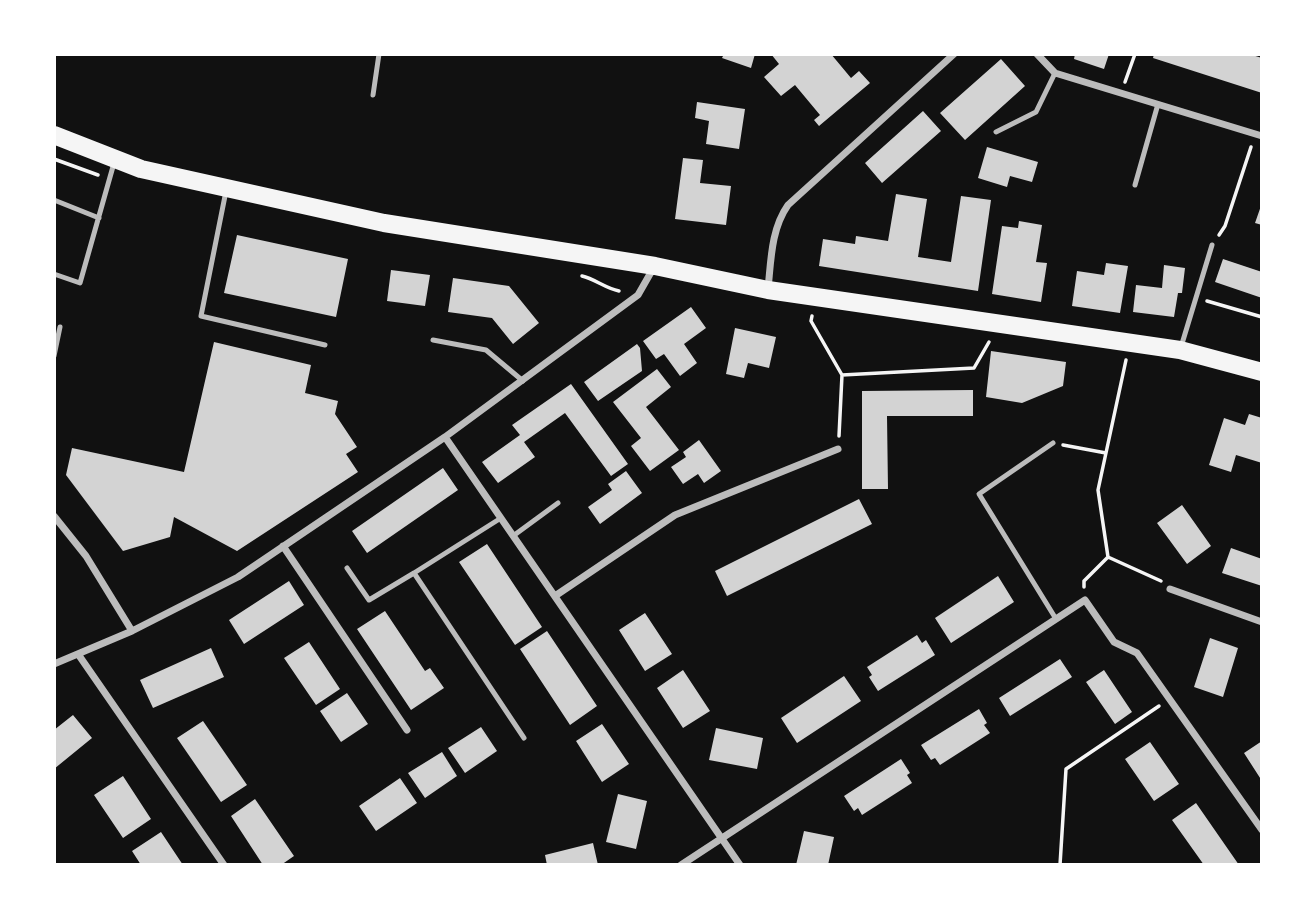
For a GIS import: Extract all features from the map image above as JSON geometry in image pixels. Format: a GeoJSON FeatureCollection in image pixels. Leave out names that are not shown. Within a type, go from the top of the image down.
{"type":"FeatureCollection","features":[{"type":"Feature","properties":{"kind":"main road"},"geometry":{"type":"LineString","coordinates":[[54,135],[141,169],[384,223],[654,266],[768,290],[1130,341],[1180,350],[1262,372]]}},
{"type":"Feature","properties":{"kind":"street"},"geometry":{"type":"LineString","coordinates":[[768,290],[774,239],[780,216],[788,205],[954,54]]}},
{"type":"Feature","properties":{"kind":"street"},"geometry":{"type":"LineString","coordinates":[[1037,54],[1055,73],[1259,135]]}},
{"type":"Feature","properties":{"kind":"street"},"geometry":{"type":"LineString","coordinates":[[54,664],[132,631],[238,577],[523,381],[638,295],[654,266]]}},
{"type":"Feature","properties":{"kind":"street"},"geometry":{"type":"LineString","coordinates":[[445,437],[740,865]]}},
{"type":"Feature","properties":{"kind":"street"},"geometry":{"type":"LineString","coordinates":[[555,596],[675,515],[838,449]]}},
{"type":"Feature","properties":{"kind":"street"},"geometry":{"type":"LineString","coordinates":[[54,516],[86,556],[132,631]]}},
{"type":"Feature","properties":{"kind":"street"},"geometry":{"type":"LineString","coordinates":[[283,546],[407,730]]}},
{"type":"Feature","properties":{"kind":"street"},"geometry":{"type":"LineString","coordinates":[[1170,589],[1262,622]]}},
{"type":"Feature","properties":{"kind":"street"},"geometry":{"type":"LineString","coordinates":[[681,865],[1085,600],[1114,642],[1137,653],[1262,830]]}},
{"type":"Feature","properties":{"kind":"street"},"geometry":{"type":"LineString","coordinates":[[78,654],[224,865]]}},
{"type":"Feature","properties":{"kind":"lane"},"geometry":{"type":"LineString","coordinates":[[373,95],[379,54]]}},
{"type":"Feature","properties":{"kind":"lane"},"geometry":{"type":"LineString","coordinates":[[996,132],[1036,112],[1055,73]]}},
{"type":"Feature","properties":{"kind":"lane"},"geometry":{"type":"LineString","coordinates":[[1135,185],[1158,104]]}},
{"type":"Feature","properties":{"kind":"lane"},"geometry":{"type":"LineString","coordinates":[[54,274],[80,284],[115,160]]}},
{"type":"Feature","properties":{"kind":"lane"},"geometry":{"type":"LineString","coordinates":[[227,188],[201,316],[325,345]]}},
{"type":"Feature","properties":{"kind":"lane"},"geometry":{"type":"LineString","coordinates":[[54,200],[99,218]]}},
{"type":"Feature","properties":{"kind":"lane"},"geometry":{"type":"LineString","coordinates":[[1180,350],[1212,245]]}},
{"type":"Feature","properties":{"kind":"lane"},"geometry":{"type":"LineString","coordinates":[[54,356],[60,327]]}},
{"type":"Feature","properties":{"kind":"lane"},"geometry":{"type":"LineString","coordinates":[[433,340],[486,350],[523,381]]}},
{"type":"Feature","properties":{"kind":"lane"},"geometry":{"type":"LineString","coordinates":[[1053,443],[979,494],[1056,619]]}},
{"type":"Feature","properties":{"kind":"lane"},"geometry":{"type":"LineString","coordinates":[[513,536],[558,503]]}},
{"type":"Feature","properties":{"kind":"lane"},"geometry":{"type":"LineString","coordinates":[[347,568],[369,600],[501,517]]}},
{"type":"Feature","properties":{"kind":"lane"},"geometry":{"type":"LineString","coordinates":[[414,573],[524,737]]}},
{"type":"Feature","properties":{"kind":"path"},"geometry":{"type":"LineString","coordinates":[[1122,93],[1135,54]]}},
{"type":"Feature","properties":{"kind":"path"},"geometry":{"type":"LineString","coordinates":[[1212,245],[1225,226],[1259,135]]}},
{"type":"Feature","properties":{"kind":"path"},"geometry":{"type":"LineString","coordinates":[[817,297],[811,321],[842,374],[838,449]]}},
{"type":"Feature","properties":{"kind":"path"},"geometry":{"type":"LineString","coordinates":[[1196,298],[1262,317]]}},
{"type":"Feature","properties":{"kind":"path"},"geometry":{"type":"LineString","coordinates":[[842,374],[974,368],[1000,323]]}},
{"type":"Feature","properties":{"kind":"path"},"geometry":{"type":"LineString","coordinates":[[1108,557],[1098,490],[1130,341]]}},
{"type":"Feature","properties":{"kind":"path"},"geometry":{"type":"LineString","coordinates":[[1053,443],[1106,453]]}},
{"type":"Feature","properties":{"kind":"path"},"geometry":{"type":"LineString","coordinates":[[1108,557],[1157,579],[1170,589]]}},
{"type":"Feature","properties":{"kind":"path"},"geometry":{"type":"LineString","coordinates":[[1085,600],[1084,581],[1108,557]]}},
{"type":"Feature","properties":{"kind":"path"},"geometry":{"type":"LineString","coordinates":[[1060,865],[1066,769],[1169,699]]}},
{"type":"Feature","properties":{"kind":"building"},"geometry":{"type":"Polygon","coordinates":[[[724,54],[755,54],[751,68],[722,58],[724,54]]]}},
{"type":"Feature","properties":{"kind":"building"},"geometry":{"type":"Polygon","coordinates":[[[771,54],[831,54],[851,78],[859,71],[870,83],[819,126],[814,120],[820,115],[795,85],[781,96],[764,77],[779,64],[771,54]]]}},
{"type":"Feature","properties":{"kind":"building"},"geometry":{"type":"Polygon","coordinates":[[[1075,54],[1109,54],[1104,69],[1074,59],[1075,54]]]}},
{"type":"Feature","properties":{"kind":"building"},"geometry":{"type":"Polygon","coordinates":[[[1154,54],[1249,54],[1262,58],[1262,93],[1153,58],[1154,54]]]}},
{"type":"Feature","properties":{"kind":"building"},"geometry":{"type":"Polygon","coordinates":[[[1001,59],[1025,86],[965,140],[940,113],[1001,59]]]}},
{"type":"Feature","properties":{"kind":"building"},"geometry":{"type":"Polygon","coordinates":[[[697,102],[745,109],[739,149],[706,144],[709,121],[695,118],[697,102]]]}},
{"type":"Feature","properties":{"kind":"building"},"geometry":{"type":"Polygon","coordinates":[[[923,111],[941,131],[882,183],[865,163],[923,111]]]}},
{"type":"Feature","properties":{"kind":"building"},"geometry":{"type":"Polygon","coordinates":[[[987,147],[1038,162],[1032,182],[1010,176],[1007,187],[978,178],[987,147]]]}},
{"type":"Feature","properties":{"kind":"building"},"geometry":{"type":"Polygon","coordinates":[[[683,158],[703,160],[700,183],[731,186],[726,225],[675,219],[683,158]]]}},
{"type":"Feature","properties":{"kind":"building"},"geometry":{"type":"Polygon","coordinates":[[[896,194],[927,199],[918,257],[951,262],[961,196],[991,200],[978,291],[819,266],[823,239],[855,244],[856,236],[888,241],[896,194]]]}},
{"type":"Feature","properties":{"kind":"building"},"geometry":{"type":"Polygon","coordinates":[[[1262,203],[1262,225],[1255,223],[1262,203]]]}},
{"type":"Feature","properties":{"kind":"building"},"geometry":{"type":"Polygon","coordinates":[[[1019,221],[1042,225],[1036,262],[1047,263],[1041,302],[992,294],[1002,226],[1018,228],[1019,221]]]}},
{"type":"Feature","properties":{"kind":"building"},"geometry":{"type":"Polygon","coordinates":[[[237,235],[348,259],[336,317],[224,293],[237,235]]]}},
{"type":"Feature","properties":{"kind":"building"},"geometry":{"type":"Polygon","coordinates":[[[1223,259],[1262,272],[1262,298],[1215,282],[1223,259]]]}},
{"type":"Feature","properties":{"kind":"building"},"geometry":{"type":"Polygon","coordinates":[[[1106,263],[1128,266],[1120,313],[1072,306],[1077,271],[1104,275],[1106,263]]]}},
{"type":"Feature","properties":{"kind":"building"},"geometry":{"type":"Polygon","coordinates":[[[1164,265],[1185,268],[1182,293],[1178,293],[1174,317],[1133,312],[1136,285],[1162,288],[1164,265]]]}},
{"type":"Feature","properties":{"kind":"building"},"geometry":{"type":"Polygon","coordinates":[[[391,270],[430,275],[425,306],[387,301],[391,270]]]}},
{"type":"Feature","properties":{"kind":"building"},"geometry":{"type":"Polygon","coordinates":[[[453,278],[509,286],[539,323],[513,344],[492,318],[448,312],[453,278]]]}},
{"type":"Feature","properties":{"kind":"building"},"geometry":{"type":"Polygon","coordinates":[[[691,307],[706,328],[684,344],[697,363],[680,376],[664,354],[656,359],[643,341],[691,307]]]}},
{"type":"Feature","properties":{"kind":"building"},"geometry":{"type":"Polygon","coordinates":[[[735,328],[776,337],[769,368],[748,363],[744,378],[726,374],[735,328]]]}},
{"type":"Feature","properties":{"kind":"building"},"geometry":{"type":"Polygon","coordinates":[[[214,342],[311,365],[305,393],[338,401],[335,414],[357,447],[346,454],[358,472],[237,551],[174,517],[170,537],[123,551],[66,475],[72,448],[184,472],[214,342]]]}},
{"type":"Feature","properties":{"kind":"building"},"geometry":{"type":"Polygon","coordinates":[[[637,344],[640,348],[642,371],[598,401],[584,382],[637,344]]]}},
{"type":"Feature","properties":{"kind":"building"},"geometry":{"type":"Polygon","coordinates":[[[991,351],[1066,362],[1063,386],[1022,403],[986,397],[991,351]]]}},
{"type":"Feature","properties":{"kind":"building"},"geometry":{"type":"Polygon","coordinates":[[[657,369],[671,387],[646,407],[679,450],[650,471],[631,446],[641,438],[613,402],[657,369]]]}},
{"type":"Feature","properties":{"kind":"building"},"geometry":{"type":"Polygon","coordinates":[[[571,384],[628,464],[611,476],[565,413],[524,442],[535,457],[498,483],[482,462],[520,435],[512,425],[571,384]]]}},
{"type":"Feature","properties":{"kind":"building"},"geometry":{"type":"Polygon","coordinates":[[[973,390],[973,416],[887,416],[888,489],[862,489],[862,391],[973,390]]]}},
{"type":"Feature","properties":{"kind":"building"},"geometry":{"type":"Polygon","coordinates":[[[1249,414],[1262,418],[1262,463],[1236,455],[1231,472],[1209,465],[1224,418],[1245,425],[1249,414]]]}},
{"type":"Feature","properties":{"kind":"building"},"geometry":{"type":"Polygon","coordinates":[[[699,440],[721,471],[704,483],[698,474],[683,484],[671,467],[686,457],[683,452],[699,440]]]}},
{"type":"Feature","properties":{"kind":"building"},"geometry":{"type":"Polygon","coordinates":[[[443,468],[458,490],[367,553],[352,531],[443,468]]]}},
{"type":"Feature","properties":{"kind":"building"},"geometry":{"type":"Polygon","coordinates":[[[626,471],[642,493],[600,524],[588,507],[612,490],[608,484],[626,471]]]}},
{"type":"Feature","properties":{"kind":"building"},"geometry":{"type":"Polygon","coordinates":[[[859,499],[872,524],[727,596],[715,571],[859,499]]]}},
{"type":"Feature","properties":{"kind":"building"},"geometry":{"type":"Polygon","coordinates":[[[1182,505],[1211,546],[1187,564],[1157,523],[1182,505]]]}},
{"type":"Feature","properties":{"kind":"building"},"geometry":{"type":"Polygon","coordinates":[[[487,544],[542,627],[515,645],[459,562],[487,544]]]}},
{"type":"Feature","properties":{"kind":"building"},"geometry":{"type":"Polygon","coordinates":[[[1231,548],[1262,559],[1262,586],[1222,573],[1231,548]]]}},
{"type":"Feature","properties":{"kind":"building"},"geometry":{"type":"Polygon","coordinates":[[[998,576],[1014,602],[951,643],[935,618],[998,576]]]}},
{"type":"Feature","properties":{"kind":"building"},"geometry":{"type":"Polygon","coordinates":[[[289,581],[304,605],[244,644],[229,620],[289,581]]]}},
{"type":"Feature","properties":{"kind":"building"},"geometry":{"type":"Polygon","coordinates":[[[385,611],[425,671],[430,668],[444,688],[411,710],[357,629],[385,611]]]}},
{"type":"Feature","properties":{"kind":"building"},"geometry":{"type":"Polygon","coordinates":[[[645,613],[672,654],[645,671],[619,630],[645,613]]]}},
{"type":"Feature","properties":{"kind":"building"},"geometry":{"type":"Polygon","coordinates":[[[547,631],[597,706],[570,725],[520,649],[547,631]]]}},
{"type":"Feature","properties":{"kind":"building"},"geometry":{"type":"Polygon","coordinates":[[[917,635],[922,643],[926,640],[935,655],[878,691],[869,677],[872,675],[867,667],[917,635]]]}},
{"type":"Feature","properties":{"kind":"building"},"geometry":{"type":"Polygon","coordinates":[[[1210,638],[1238,648],[1223,697],[1194,687],[1210,638]]]}},
{"type":"Feature","properties":{"kind":"building"},"geometry":{"type":"Polygon","coordinates":[[[309,642],[340,689],[316,705],[284,658],[309,642]]]}},
{"type":"Feature","properties":{"kind":"building"},"geometry":{"type":"Polygon","coordinates":[[[211,648],[224,677],[153,708],[140,680],[211,648]]]}},
{"type":"Feature","properties":{"kind":"building"},"geometry":{"type":"Polygon","coordinates":[[[1060,659],[1072,677],[1010,716],[999,698],[1060,659]]]}},
{"type":"Feature","properties":{"kind":"building"},"geometry":{"type":"Polygon","coordinates":[[[683,670],[710,711],[683,728],[657,688],[683,670]]]}},
{"type":"Feature","properties":{"kind":"building"},"geometry":{"type":"Polygon","coordinates":[[[1104,670],[1132,712],[1115,724],[1086,682],[1104,670]]]}},
{"type":"Feature","properties":{"kind":"building"},"geometry":{"type":"Polygon","coordinates":[[[844,676],[861,701],[797,743],[781,718],[844,676]]]}},
{"type":"Feature","properties":{"kind":"building"},"geometry":{"type":"Polygon","coordinates":[[[347,693],[368,724],[341,742],[320,711],[347,693]]]}},
{"type":"Feature","properties":{"kind":"building"},"geometry":{"type":"Polygon","coordinates":[[[979,709],[987,723],[984,725],[990,733],[940,765],[935,758],[931,760],[921,745],[979,709]]]}},
{"type":"Feature","properties":{"kind":"building"},"geometry":{"type":"Polygon","coordinates":[[[73,715],[92,738],[54,769],[54,730],[73,715]]]}},
{"type":"Feature","properties":{"kind":"building"},"geometry":{"type":"Polygon","coordinates":[[[203,721],[247,785],[221,802],[177,738],[203,721]]]}},
{"type":"Feature","properties":{"kind":"building"},"geometry":{"type":"Polygon","coordinates":[[[602,724],[629,764],[602,782],[576,741],[602,724]]]}},
{"type":"Feature","properties":{"kind":"building"},"geometry":{"type":"Polygon","coordinates":[[[481,727],[497,751],[465,773],[448,748],[481,727]]]}},
{"type":"Feature","properties":{"kind":"building"},"geometry":{"type":"Polygon","coordinates":[[[716,728],[763,738],[757,769],[709,760],[716,728]]]}},
{"type":"Feature","properties":{"kind":"building"},"geometry":{"type":"Polygon","coordinates":[[[1262,741],[1262,781],[1244,753],[1262,741]]]}},
{"type":"Feature","properties":{"kind":"building"},"geometry":{"type":"Polygon","coordinates":[[[1150,742],[1179,784],[1154,801],[1125,759],[1150,742]]]}},
{"type":"Feature","properties":{"kind":"building"},"geometry":{"type":"Polygon","coordinates":[[[442,752],[457,776],[425,798],[408,773],[442,752]]]}},
{"type":"Feature","properties":{"kind":"building"},"geometry":{"type":"Polygon","coordinates":[[[901,759],[910,773],[907,775],[912,783],[862,815],[858,808],[854,811],[844,796],[901,759]]]}},
{"type":"Feature","properties":{"kind":"building"},"geometry":{"type":"Polygon","coordinates":[[[123,776],[151,819],[123,838],[94,795],[123,776]]]}},
{"type":"Feature","properties":{"kind":"building"},"geometry":{"type":"Polygon","coordinates":[[[400,778],[417,803],[376,831],[359,806],[400,778]]]}},
{"type":"Feature","properties":{"kind":"building"},"geometry":{"type":"Polygon","coordinates":[[[618,794],[647,801],[636,849],[606,842],[618,794]]]}},
{"type":"Feature","properties":{"kind":"building"},"geometry":{"type":"Polygon","coordinates":[[[255,799],[294,856],[281,865],[263,865],[231,816],[255,799]]]}},
{"type":"Feature","properties":{"kind":"building"},"geometry":{"type":"Polygon","coordinates":[[[1196,803],[1239,865],[1204,865],[1172,820],[1196,803]]]}},
{"type":"Feature","properties":{"kind":"building"},"geometry":{"type":"Polygon","coordinates":[[[804,831],[834,837],[828,865],[796,865],[804,831]]]}},
{"type":"Feature","properties":{"kind":"building"},"geometry":{"type":"Polygon","coordinates":[[[161,832],[183,865],[141,865],[132,851],[161,832]]]}},
{"type":"Feature","properties":{"kind":"building"},"geometry":{"type":"Polygon","coordinates":[[[593,843],[598,865],[547,865],[545,855],[593,843]]]}}]}
